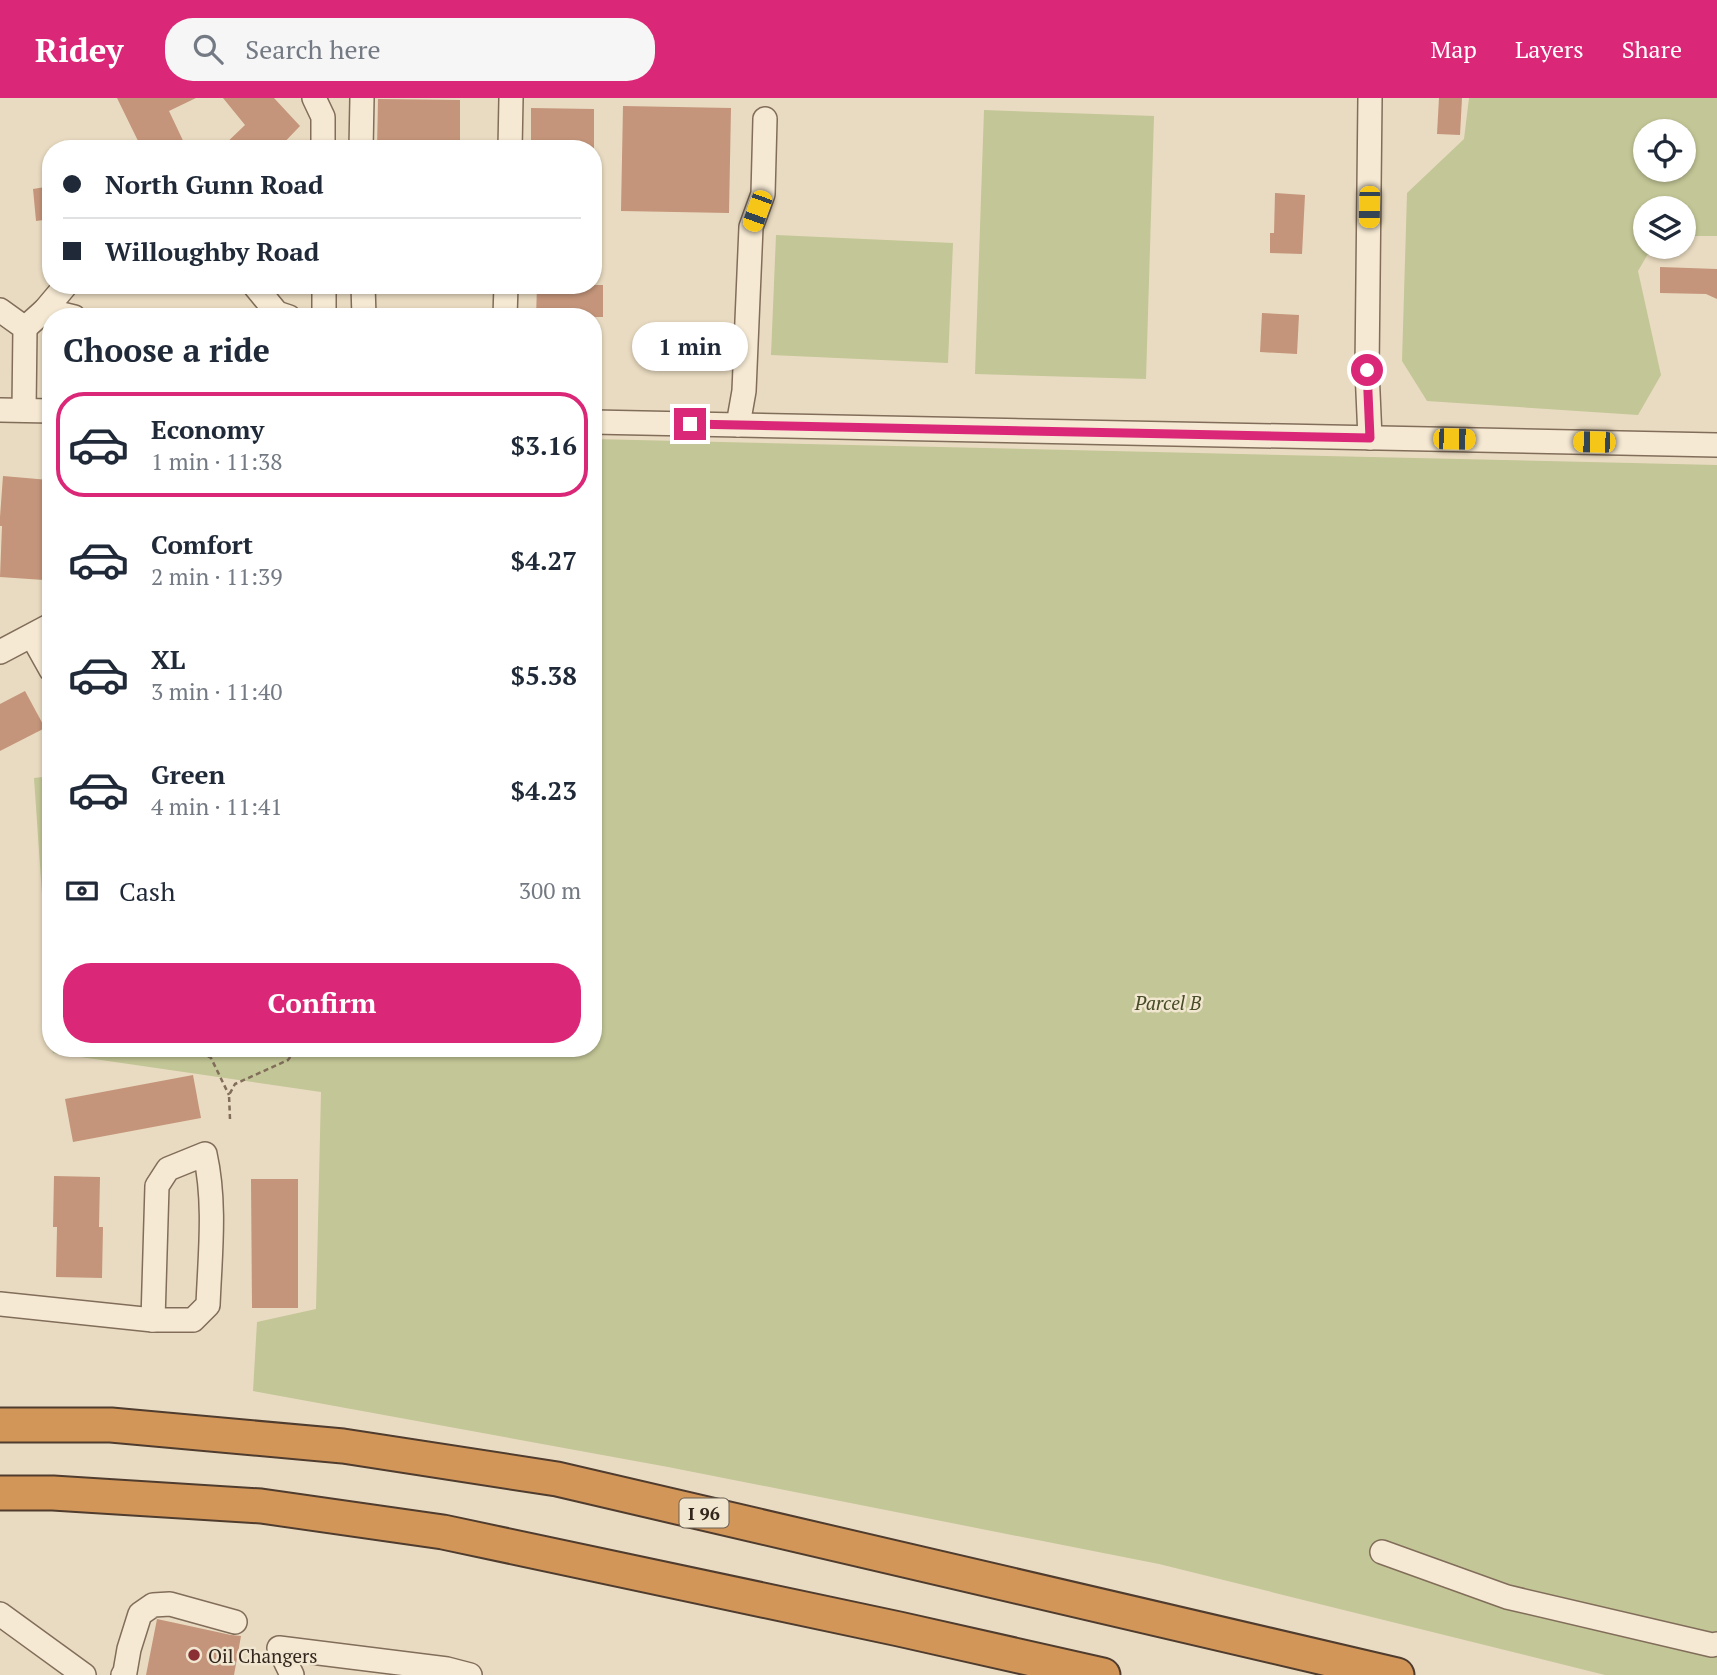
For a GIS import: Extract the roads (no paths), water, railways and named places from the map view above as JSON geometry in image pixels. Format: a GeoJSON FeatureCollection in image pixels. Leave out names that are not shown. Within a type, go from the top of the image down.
{"type":"FeatureCollection","features":[{"type":"Feature","properties":{"kind":"highway","name":"I 96"},"geometry":{"type":"LineString","coordinates":[[0,1425],[111,1425],[343,1446],[557,1479],[1397,1675]]}},
{"type":"Feature","properties":{"kind":"highway"},"geometry":{"type":"LineString","coordinates":[[0,1493],[53,1493],[261,1506],[443,1532],[1103,1675]]}},
{"type":"Feature","properties":{"kind":"street"},"geometry":{"type":"LineString","coordinates":[[314,98],[323,117],[323,140]]}},
{"type":"Feature","properties":{"kind":"street"},"geometry":{"type":"LineString","coordinates":[[360,140],[362,98]]}},
{"type":"Feature","properties":{"kind":"street"},"geometry":{"type":"LineString","coordinates":[[510,140],[512,98]]}},
{"type":"Feature","properties":{"kind":"street"},"geometry":{"type":"LineString","coordinates":[[1370,98],[1367,370],[1370,438]]}},
{"type":"Feature","properties":{"kind":"street"},"geometry":{"type":"LineString","coordinates":[[737,425],[744,391],[751,228],[763,194],[765,119]]}},
{"type":"Feature","properties":{"kind":"street"},"geometry":{"type":"LineString","coordinates":[[47,308],[58,294]]}},
{"type":"Feature","properties":{"kind":"street"},"geometry":{"type":"LineString","coordinates":[[0,310],[24,328]]}},
{"type":"Feature","properties":{"kind":"street"},"geometry":{"type":"LineString","coordinates":[[24,410],[24,328],[42,313]]}},
{"type":"Feature","properties":{"kind":"street"},"geometry":{"type":"LineString","coordinates":[[0,410],[42,411]]}},
{"type":"Feature","properties":{"kind":"street"},"geometry":{"type":"LineString","coordinates":[[602,422],[1717,445]]}},
{"type":"Feature","properties":{"kind":"street"},"geometry":{"type":"LineString","coordinates":[[0,652],[42,631]]}},
{"type":"Feature","properties":{"kind":"street"},"geometry":{"type":"LineString","coordinates":[[0,1304],[153,1320],[193,1321],[208,1305],[212,1201],[205,1154],[169,1169],[157,1186],[153,1320]]}},
{"type":"Feature","properties":{"kind":"street"},"geometry":{"type":"LineString","coordinates":[[1382,1552],[1507,1597],[1717,1644]]}},
{"type":"Feature","properties":{"kind":"street"},"geometry":{"type":"LineString","coordinates":[[123,1675],[140,1614],[153,1605],[170,1604],[235,1622]]}},
{"type":"Feature","properties":{"kind":"street"},"geometry":{"type":"LineString","coordinates":[[0,1614],[85,1675]]}},
{"type":"Feature","properties":{"kind":"street"},"geometry":{"type":"LineString","coordinates":[[292,1675],[279,1648],[447,1669],[470,1675]]}},
{"type":"Feature","properties":{"kind":"place","name":"Oil Changers"},"geometry":{"type":"Point","coordinates":[194,1655]}},
{"type":"Feature","properties":{"kind":"park label","name":"Parcel B"},"geometry":{"type":"Point","coordinates":[1168,1002]}}]}
